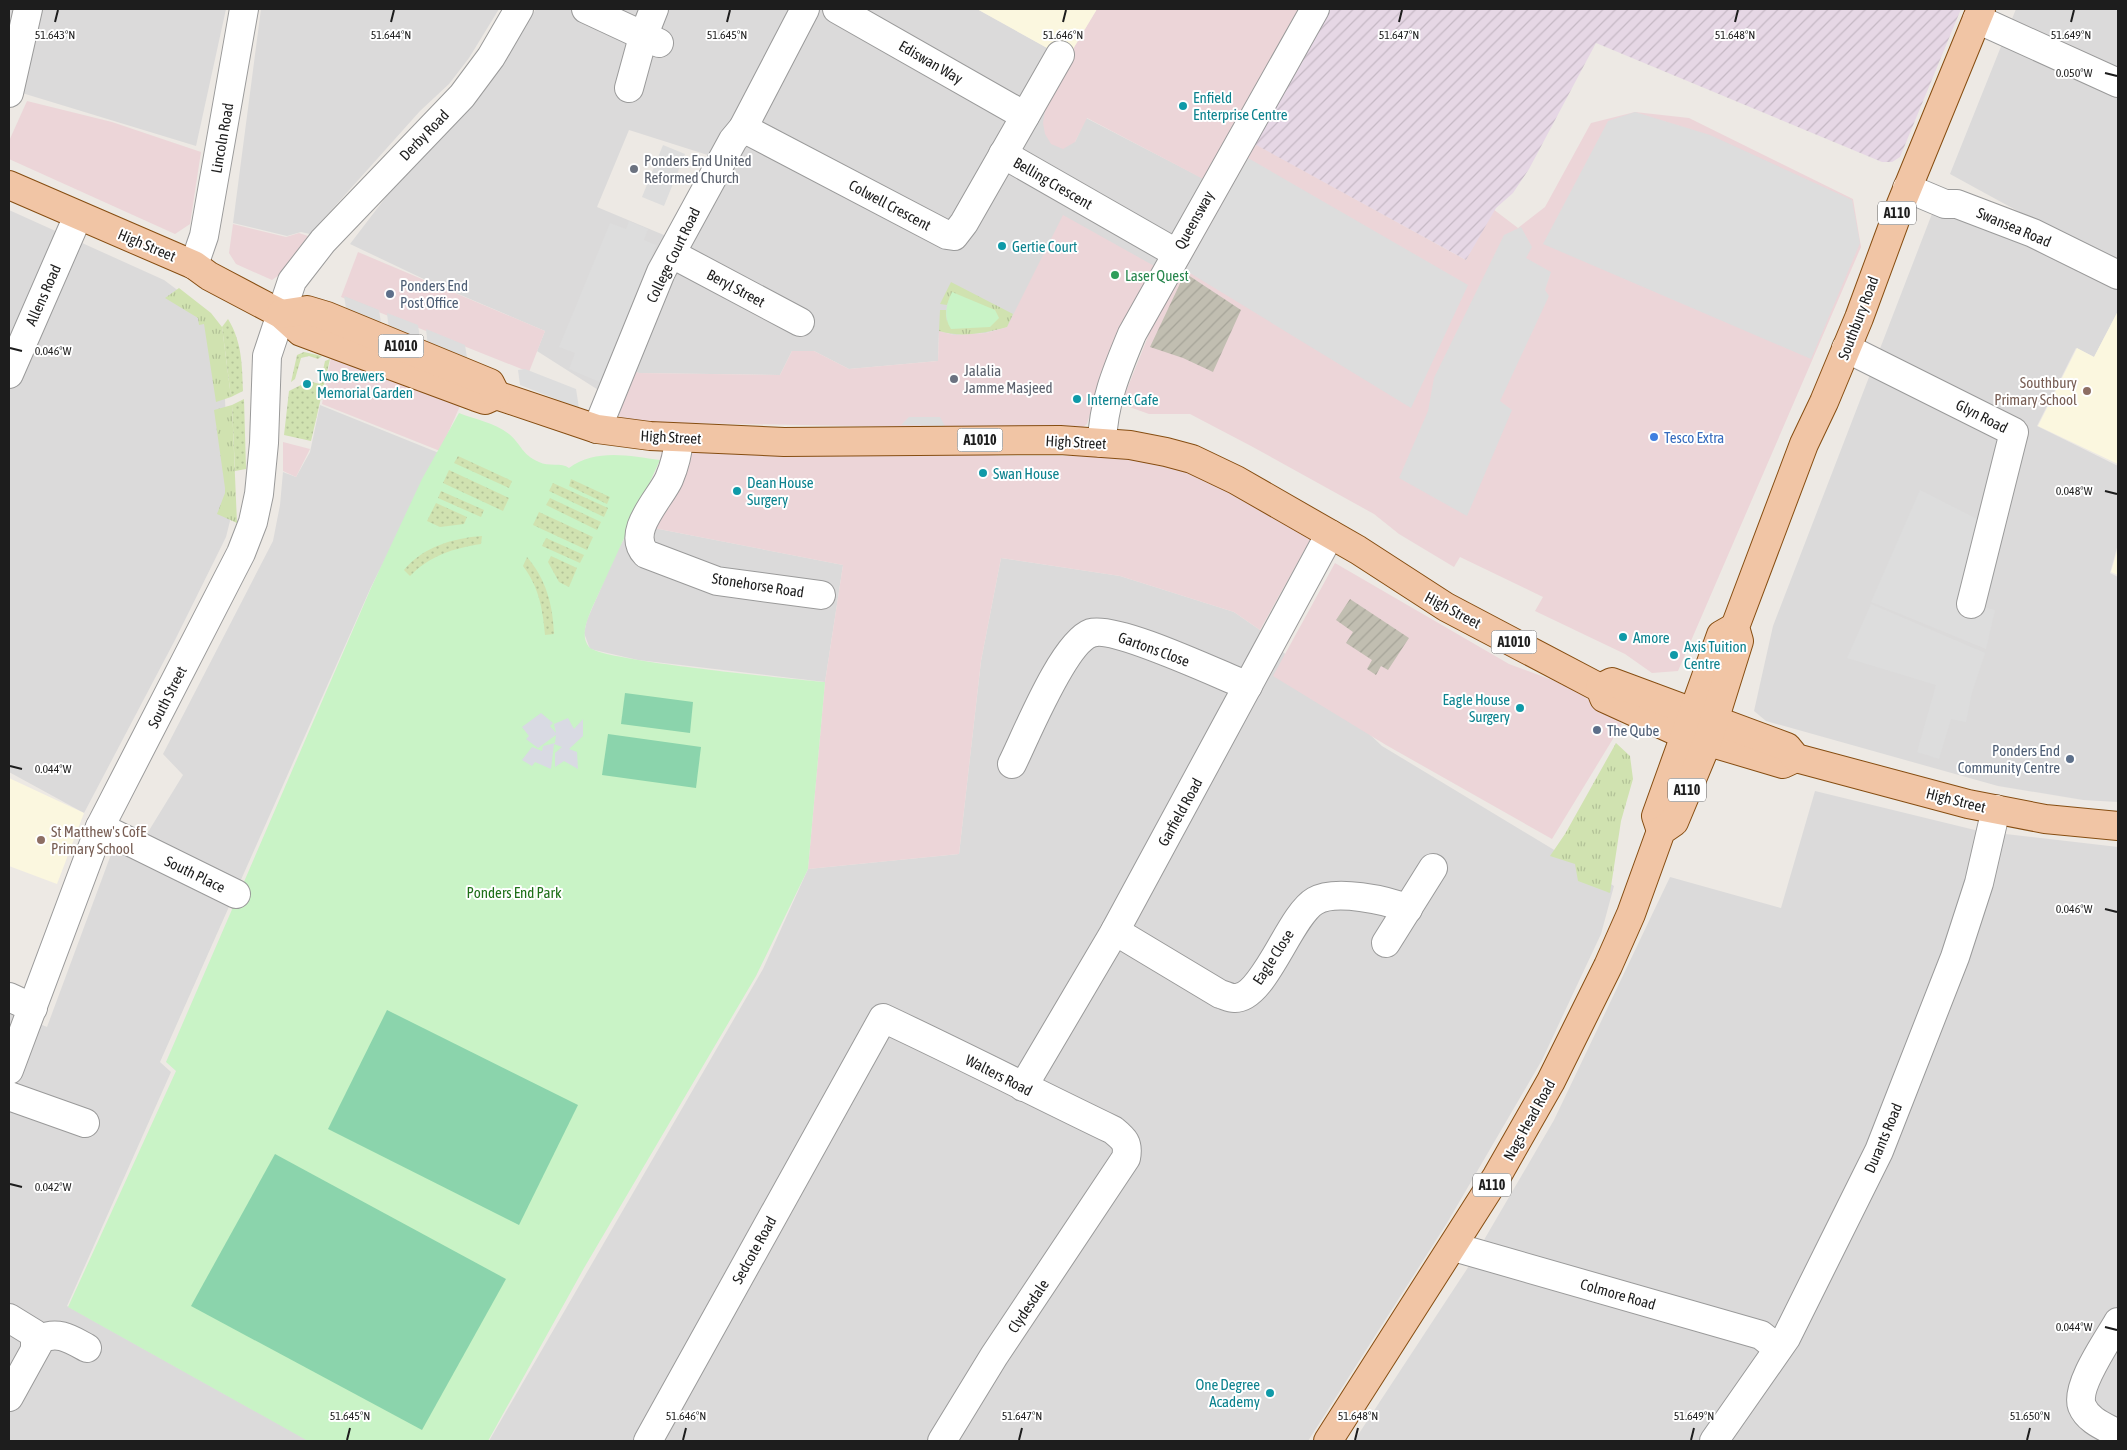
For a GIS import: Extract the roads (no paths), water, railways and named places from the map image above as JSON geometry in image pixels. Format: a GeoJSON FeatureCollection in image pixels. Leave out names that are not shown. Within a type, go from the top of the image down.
{"type":"FeatureCollection","features":[{"type":"Feature","properties":{"kind":"main road","name":"Southbury Road"},"geometry":{"type":"LineString","coordinates":[[1700,728],[1721,635],[1735,627],[1804,444],[1846,348],[1907,188],[1979,14]]}},
{"type":"Feature","properties":{"kind":"main road","name":"High Street"},"geometry":{"type":"LineString","coordinates":[[9,185],[194,265],[209,276],[281,314],[301,332],[476,398],[485,400],[496,395],[598,429],[624,434],[679,438],[784,442],[1030,439],[1143,447],[1192,459],[1236,480],[1330,534],[1446,607],[1600,688],[1612,682],[1700,728],[1787,747],[1796,758],[1961,802],[2045,819],[2118,826]]}},
{"type":"Feature","properties":{"kind":"main road","name":"Nags Head Road"},"geometry":{"type":"LineString","coordinates":[[1328,1441],[1454,1247],[1497,1176],[1564,1055],[1631,914],[1661,831],[1656,816],[1700,728]]}},
{"type":"Feature","properties":{"kind":"street"},"geometry":{"type":"LineString","coordinates":[[9,93],[28,9]]}},
{"type":"Feature","properties":{"kind":"street","name":"Lincoln Road"},"geometry":{"type":"LineString","coordinates":[[194,265],[206,228],[244,9]]}},
{"type":"Feature","properties":{"kind":"street","name":"Derby Road"},"geometry":{"type":"LineString","coordinates":[[281,314],[292,281],[323,241],[462,96],[491,57],[519,9]]}},
{"type":"Feature","properties":{"kind":"street"},"geometry":{"type":"LineString","coordinates":[[586,9],[652,40]]}},
{"type":"Feature","properties":{"kind":"street"},"geometry":{"type":"LineString","coordinates":[[629,88],[652,40],[654,9]]}},
{"type":"Feature","properties":{"kind":"street","name":"College Court Road"},"geometry":{"type":"LineString","coordinates":[[598,429],[661,272],[733,140],[743,128],[805,9]]}},
{"type":"Feature","properties":{"kind":"street","name":"Ediswan Way"},"geometry":{"type":"LineString","coordinates":[[837,9],[1025,116]]}},
{"type":"Feature","properties":{"kind":"street","name":"Queensway"},"geometry":{"type":"LineString","coordinates":[[1102,443],[1105,408],[1132,334],[1315,9]]}},
{"type":"Feature","properties":{"kind":"street"},"geometry":{"type":"LineString","coordinates":[[1979,14],[2118,82]]}},
{"type":"Feature","properties":{"kind":"street","name":"Belling Crescent"},"geometry":{"type":"LineString","coordinates":[[1060,55],[1003,154],[1176,253]]}},
{"type":"Feature","properties":{"kind":"street","name":"Colwell Crescent"},"geometry":{"type":"LineString","coordinates":[[743,128],[950,236],[954,236],[960,230],[1003,154]]}},
{"type":"Feature","properties":{"kind":"street","name":"Swansea Road"},"geometry":{"type":"LineString","coordinates":[[1907,188],[1945,204],[1957,204],[2033,233],[2118,275]]}},
{"type":"Feature","properties":{"kind":"street","name":"Allens Road"},"geometry":{"type":"LineString","coordinates":[[9,374],[78,216]]}},
{"type":"Feature","properties":{"kind":"street","name":"Beryl Street"},"geometry":{"type":"LineString","coordinates":[[672,254],[800,322]]}},
{"type":"Feature","properties":{"kind":"street","name":"South Street"},"geometry":{"type":"LineString","coordinates":[[9,1070],[21,1002],[100,827],[241,553],[253,522],[259,494],[264,443],[267,356],[281,314]]}},
{"type":"Feature","properties":{"kind":"street","name":"Glyn Road"},"geometry":{"type":"LineString","coordinates":[[1846,348],[2014,432],[1971,604]]}},
{"type":"Feature","properties":{"kind":"street","name":"Stonehorse Road"},"geometry":{"type":"LineString","coordinates":[[679,438],[678,455],[672,472],[648,512],[640,533],[641,548],[646,554],[716,581],[821,595]]}},
{"type":"Feature","properties":{"kind":"street","name":"Garfield Road"},"geometry":{"type":"LineString","coordinates":[[1023,1087],[1115,931],[1330,534]]}},
{"type":"Feature","properties":{"kind":"street","name":"Gartons Close"},"geometry":{"type":"LineString","coordinates":[[1012,764],[1064,658],[1083,638],[1092,633],[1105,632],[1126,637],[1248,686]]}},
{"type":"Feature","properties":{"kind":"street","name":"Durants Road"},"geometry":{"type":"LineString","coordinates":[[1714,1441],[1770,1364],[1775,1352],[1786,1338],[1867,1176],[1956,957],[1979,883],[1996,809]]}},
{"type":"Feature","properties":{"kind":"street","name":"South Place"},"geometry":{"type":"LineString","coordinates":[[100,827],[236,894]]}},
{"type":"Feature","properties":{"kind":"street"},"geometry":{"type":"LineString","coordinates":[[1386,943],[1433,868]]}},
{"type":"Feature","properties":{"kind":"street","name":"Eagle Close"},"geometry":{"type":"LineString","coordinates":[[1115,931],[1220,994],[1235,999],[1248,995],[1263,976],[1304,909],[1316,900],[1342,896],[1372,898],[1391,902],[1408,909]]}},
{"type":"Feature","properties":{"kind":"street","name":"Walters Road"},"geometry":{"type":"LineString","coordinates":[[860,1059],[883,1018],[928,1038],[1023,1087],[1113,1130],[1126,1141],[1128,1148],[1126,1158],[1117,1172]]}},
{"type":"Feature","properties":{"kind":"street","name":"Sedcote Road"},"geometry":{"type":"LineString","coordinates":[[648,1441],[860,1059]]}},
{"type":"Feature","properties":{"kind":"street"},"geometry":{"type":"LineString","coordinates":[[9,1096],[86,1123]]}},
{"type":"Feature","properties":{"kind":"street","name":"Clydesdale"},"geometry":{"type":"LineString","coordinates":[[942,1441],[994,1356],[1117,1172]]}},
{"type":"Feature","properties":{"kind":"street","name":"Colmore Road"},"geometry":{"type":"LineString","coordinates":[[1454,1247],[1761,1335],[1771,1343],[1775,1352]]}},
{"type":"Feature","properties":{"kind":"street"},"geometry":{"type":"LineString","coordinates":[[9,1318],[35,1334],[35,1347]]}},
{"type":"Feature","properties":{"kind":"street"},"geometry":{"type":"LineString","coordinates":[[2118,1322],[2083,1386],[2082,1406],[2094,1421],[2118,1434]]}},
{"type":"Feature","properties":{"kind":"street"},"geometry":{"type":"LineString","coordinates":[[9,1397],[41,1339],[54,1334],[87,1348]]}},
{"type":"Feature","properties":{"kind":"place","name":"Enfield Enterprise Centre"},"geometry":{"type":"Point","coordinates":[1183,106]}},
{"type":"Feature","properties":{"kind":"place","name":"Ponders End United Reformed Church"},"geometry":{"type":"Point","coordinates":[634,169]}},
{"type":"Feature","properties":{"kind":"place","name":"Gertie Court"},"geometry":{"type":"Point","coordinates":[1002,246]}},
{"type":"Feature","properties":{"kind":"place","name":"Laser Quest"},"geometry":{"type":"Point","coordinates":[1115,275]}},
{"type":"Feature","properties":{"kind":"place","name":"Ponders End Post Office"},"geometry":{"type":"Point","coordinates":[390,294]}},
{"type":"Feature","properties":{"kind":"place","name":"Jalalia Jamme Masjeed"},"geometry":{"type":"Point","coordinates":[954,379]}},
{"type":"Feature","properties":{"kind":"place","name":"Two Brewers Memorial Garden"},"geometry":{"type":"Point","coordinates":[307,384]}},
{"type":"Feature","properties":{"kind":"place","name":"Southbury Primary School"},"geometry":{"type":"Point","coordinates":[2087,391]}},
{"type":"Feature","properties":{"kind":"place","name":"Internet Cafe"},"geometry":{"type":"Point","coordinates":[1077,399]}},
{"type":"Feature","properties":{"kind":"place","name":"Tesco Extra"},"geometry":{"type":"Point","coordinates":[1654,437]}},
{"type":"Feature","properties":{"kind":"place","name":"Swan House"},"geometry":{"type":"Point","coordinates":[983,473]}},
{"type":"Feature","properties":{"kind":"place","name":"Dean House Surgery"},"geometry":{"type":"Point","coordinates":[737,491]}},
{"type":"Feature","properties":{"kind":"place","name":"Amore"},"geometry":{"type":"Point","coordinates":[1623,637]}},
{"type":"Feature","properties":{"kind":"place","name":"Axis Tuition Centre"},"geometry":{"type":"Point","coordinates":[1674,655]}},
{"type":"Feature","properties":{"kind":"place","name":"Eagle House Surgery"},"geometry":{"type":"Point","coordinates":[1520,708]}},
{"type":"Feature","properties":{"kind":"place","name":"The Qube"},"geometry":{"type":"Point","coordinates":[1597,730]}},
{"type":"Feature","properties":{"kind":"place","name":"Ponders End Community Centre"},"geometry":{"type":"Point","coordinates":[2070,759]}},
{"type":"Feature","properties":{"kind":"place","name":"St Matthew's CofE Primary School"},"geometry":{"type":"Point","coordinates":[41,840]}},
{"type":"Feature","properties":{"kind":"place","name":"One Degree Academy"},"geometry":{"type":"Point","coordinates":[1270,1393]}},
{"type":"Feature","properties":{"kind":"park label","name":"Ponders End Park"},"geometry":{"type":"Point","coordinates":[514,892]}}]}
